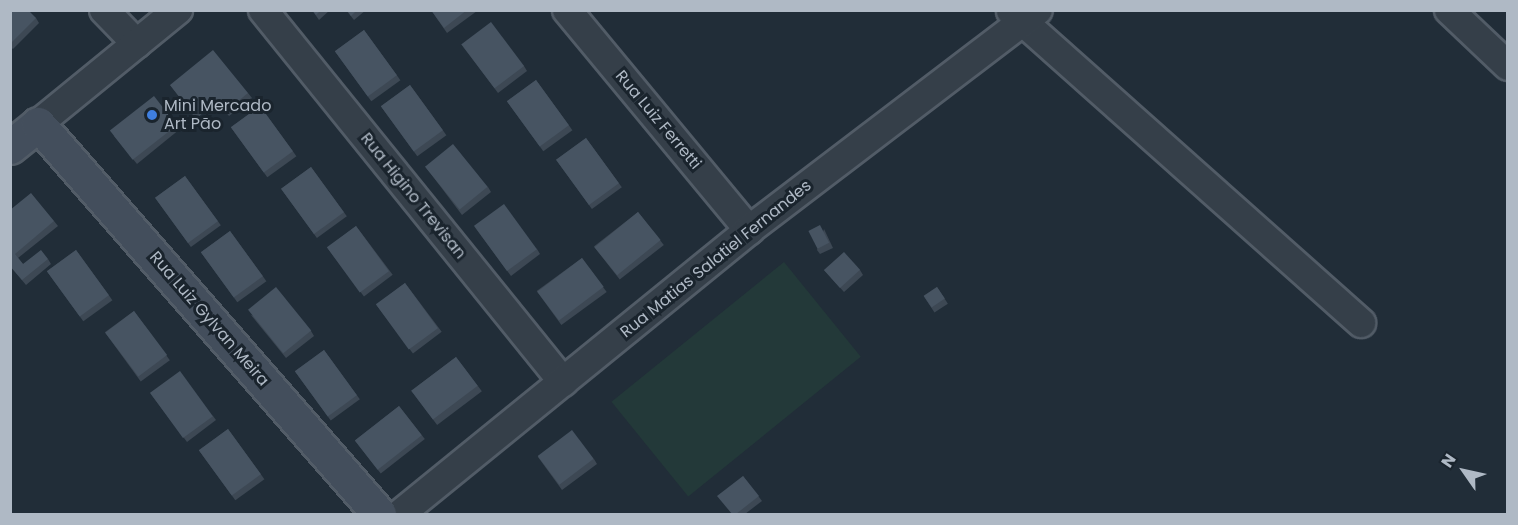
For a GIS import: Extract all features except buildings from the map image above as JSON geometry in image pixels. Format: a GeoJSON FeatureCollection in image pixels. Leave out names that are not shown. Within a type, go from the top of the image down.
{"type":"FeatureCollection","features":[{"type":"Feature","properties":{"kind":"street"},"geometry":{"type":"LineString","coordinates":[[104,10],[137,44]]}},
{"type":"Feature","properties":{"kind":"street"},"geometry":{"type":"LineString","coordinates":[[10,147],[178,10]]}},
{"type":"Feature","properties":{"kind":"street","name":"Rua Higino Trevisan"},"geometry":{"type":"LineString","coordinates":[[263,10],[563,382]]}},
{"type":"Feature","properties":{"kind":"street","name":"Rua Luiz Ferretti"},"geometry":{"type":"LineString","coordinates":[[567,10],[749,230]]}},
{"type":"Feature","properties":{"kind":"street"},"geometry":{"type":"LineString","coordinates":[[1449,10],[1508,66]]}},
{"type":"Feature","properties":{"kind":"street"},"geometry":{"type":"LineString","coordinates":[[1024,14],[1361,323]]}},
{"type":"Feature","properties":{"kind":"street","name":"Rua Matias Salatiel Fernandes"},"geometry":{"type":"LineString","coordinates":[[400,514],[749,230],[1024,14]]}},
{"type":"Feature","properties":{"kind":"street","name":"Rua Luiz Gylvan Meira"},"geometry":{"type":"LineString","coordinates":[[38,124],[380,514]]}},
{"type":"Feature","properties":{"kind":"green space"},"geometry":{"type":"Polygon","coordinates":[[[784,262],[861,357],[688,497],[611,402],[784,262]]]}},
{"type":"Feature","properties":{"kind":"place","name":"Mini Mercado Art Pão"},"geometry":{"type":"Point","coordinates":[152,115]}}]}
